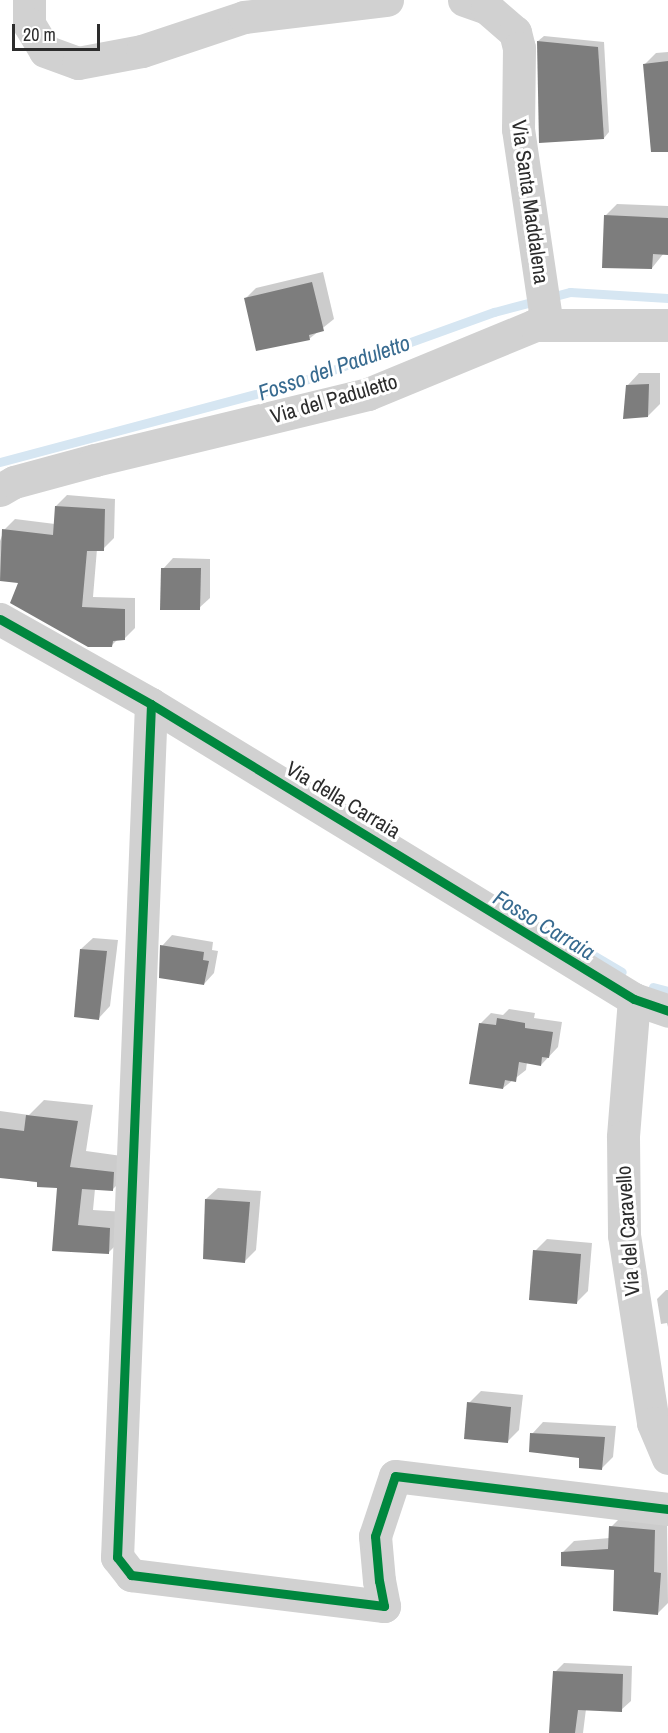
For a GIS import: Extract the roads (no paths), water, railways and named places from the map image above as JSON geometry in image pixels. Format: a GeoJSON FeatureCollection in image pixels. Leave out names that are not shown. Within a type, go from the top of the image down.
{"type":"FeatureCollection","features":[{"type":"Feature","properties":{"kind":"street"},"geometry":{"type":"LineString","coordinates":[[29,0],[29,24],[45,51],[78,63],[142,51],[244,17],[387,0]]}},
{"type":"Feature","properties":{"kind":"street","name":"Via Santa Maddalena"},"geometry":{"type":"LineString","coordinates":[[464,0],[487,8],[515,32],[519,48],[518,129],[544,308]]}},
{"type":"Feature","properties":{"kind":"street","name":"Via del Paduletto"},"geometry":{"type":"LineString","coordinates":[[0,490],[14,483],[95,460],[368,394],[535,326],[544,308],[668,325]]}},
{"type":"Feature","properties":{"kind":"street","name":"Via della Carraia"},"geometry":{"type":"LineString","coordinates":[[0,619],[151,704],[634,999],[668,1011]]}},
{"type":"Feature","properties":{"kind":"street"},"geometry":{"type":"LineString","coordinates":[[151,704],[117,1557],[131,1575],[384,1606],[375,1536],[395,1476],[668,1509]]}},
{"type":"Feature","properties":{"kind":"street","name":"Via del Caravello"},"geometry":{"type":"LineString","coordinates":[[634,999],[623,1137],[624,1235],[653,1424],[668,1458]]}},
{"type":"Feature","properties":{"kind":"waterway","name":"Fosso del Paduletto"},"geometry":{"type":"LineString","coordinates":[[0,462],[294,384],[494,312],[570,292],[668,298]]}},
{"type":"Feature","properties":{"kind":"waterway","name":"Fosso Carraia"},"geometry":{"type":"LineString","coordinates":[[576,945],[622,972]]}},
{"type":"Feature","properties":{"kind":"waterway","name":"Fosso Carraia"},"geometry":{"type":"LineString","coordinates":[[653,987],[668,991]]}}]}
